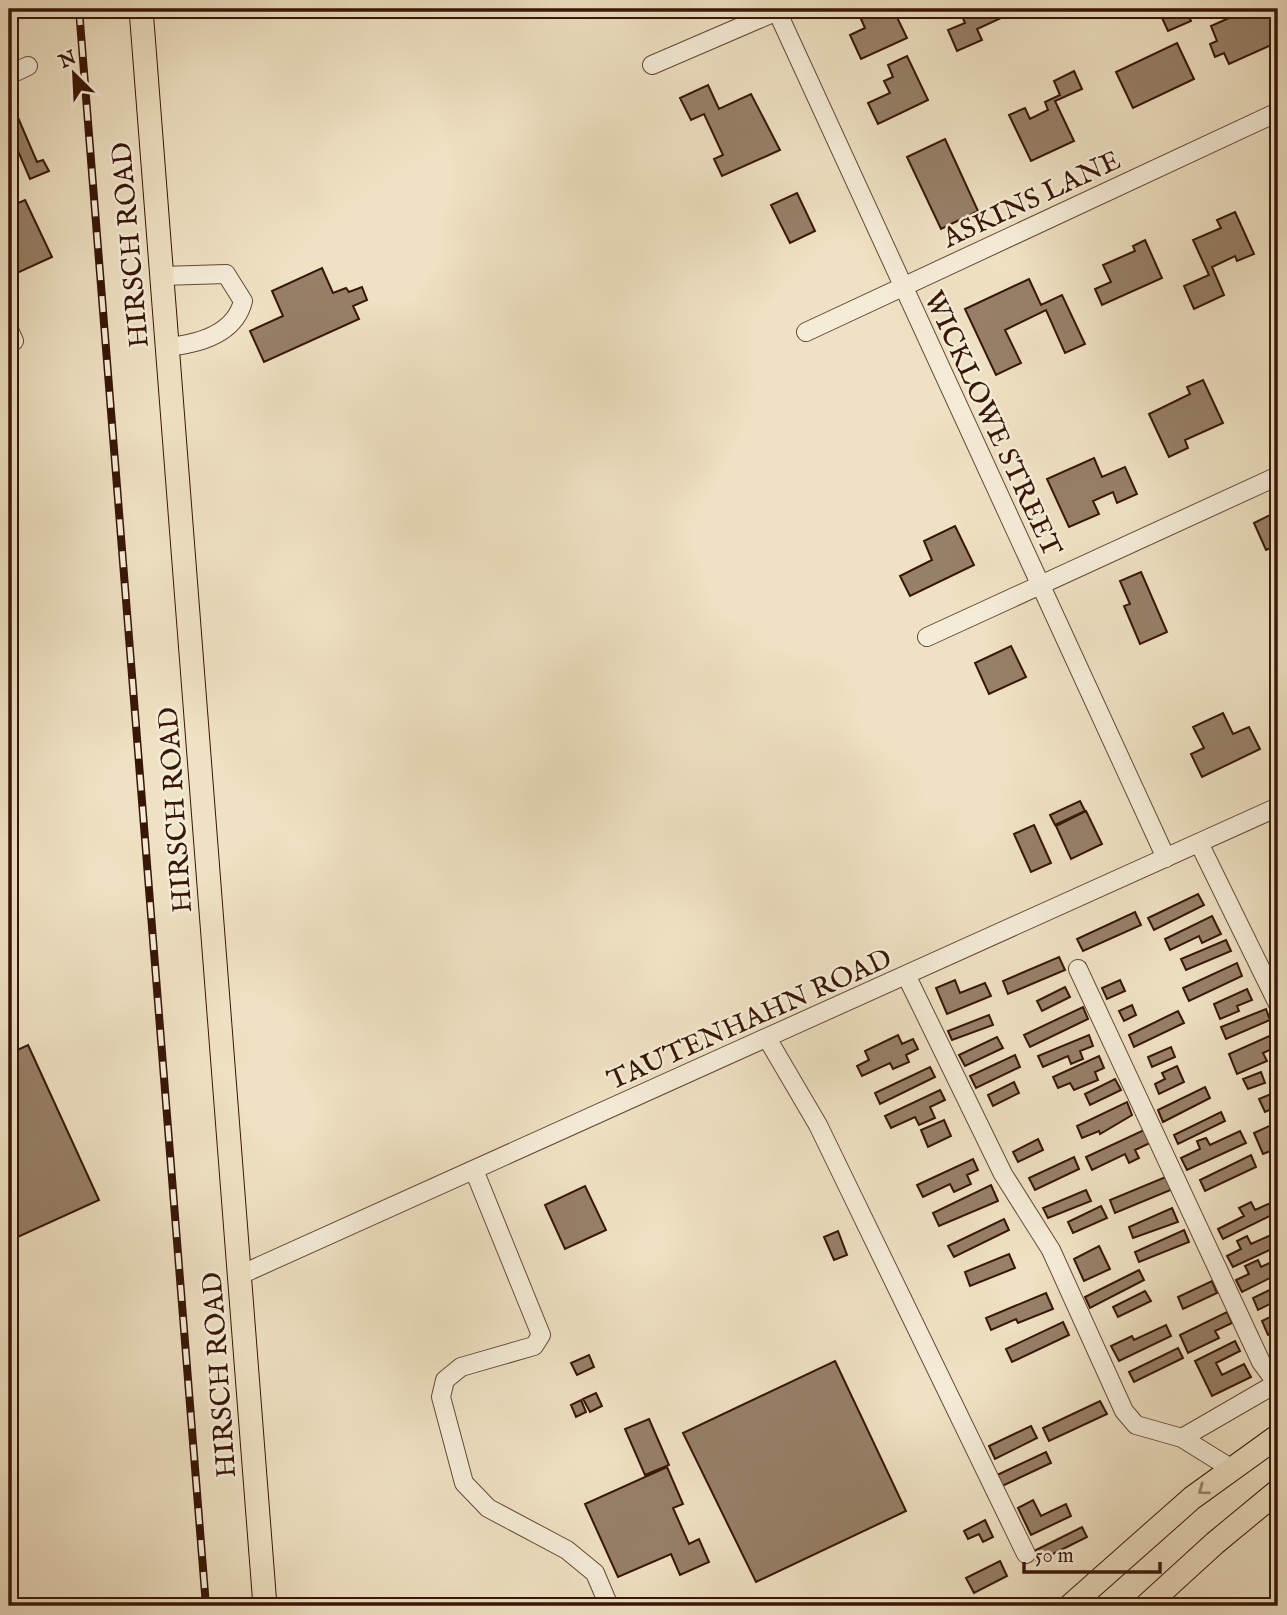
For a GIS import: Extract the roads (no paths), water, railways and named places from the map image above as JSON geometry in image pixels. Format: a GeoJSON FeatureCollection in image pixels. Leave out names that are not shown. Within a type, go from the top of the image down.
{"type":"FeatureCollection","features":[{"type":"Feature","properties":{"kind":"main road","name":"HIRSCH ROAD"},"geometry":{"type":"LineString","coordinates":[[141,9],[265,1606]]}},
{"type":"Feature","properties":{"kind":"main road"},"geometry":{"type":"LineString","coordinates":[[1070,1606],[1192,1498],[1278,1436]]}},
{"type":"Feature","properties":{"kind":"main road"},"geometry":{"type":"LineString","coordinates":[[1146,1606],[1214,1543],[1278,1491]]}},
{"type":"Feature","properties":{"kind":"street"},"geometry":{"type":"LineString","coordinates":[[652,65],[779,9]]}},
{"type":"Feature","properties":{"kind":"street","name":"WICKLOWE STREET"},"geometry":{"type":"LineString","coordinates":[[779,9],[901,286],[1166,858]]}},
{"type":"Feature","properties":{"kind":"street"},"geometry":{"type":"LineString","coordinates":[[9,75],[28,66]]}},
{"type":"Feature","properties":{"kind":"street","name":"ASKINS LANE"},"geometry":{"type":"LineString","coordinates":[[806,332],[1278,112]]}},
{"type":"Feature","properties":{"kind":"street"},"geometry":{"type":"LineString","coordinates":[[162,276],[226,274],[243,302],[239,317],[214,335],[196,344],[167,348]]}},
{"type":"Feature","properties":{"kind":"street"},"geometry":{"type":"LineString","coordinates":[[9,330],[14,341],[9,343]]}},
{"type":"Feature","properties":{"kind":"street"},"geometry":{"type":"LineString","coordinates":[[927,637],[1278,476]]}},
{"type":"Feature","properties":{"kind":"street","name":"TAUTENHAHN ROAD"},"geometry":{"type":"LineString","coordinates":[[240,1275],[1278,807]]}},
{"type":"Feature","properties":{"kind":"street"},"geometry":{"type":"LineString","coordinates":[[1199,843],[1278,1004]]}},
{"type":"Feature","properties":{"kind":"street"},"geometry":{"type":"LineString","coordinates":[[1078,969],[1261,1362],[1277,1384],[1182,1438]]}},
{"type":"Feature","properties":{"kind":"street"},"geometry":{"type":"LineString","coordinates":[[906,975],[1003,1174],[1051,1250],[1124,1411],[1136,1425],[1182,1438],[1232,1469]]}},
{"type":"Feature","properties":{"kind":"street"},"geometry":{"type":"LineString","coordinates":[[767,1038],[818,1125],[1026,1554]]}},
{"type":"Feature","properties":{"kind":"street"},"geometry":{"type":"LineString","coordinates":[[474,1170],[541,1335],[534,1346],[461,1367],[445,1380],[441,1397],[464,1483],[488,1508],[567,1550],[594,1573],[610,1606]]}},
{"type":"Feature","properties":{"kind":"railway"},"geometry":{"type":"LineString","coordinates":[[79,9],[206,1606]]}}]}
